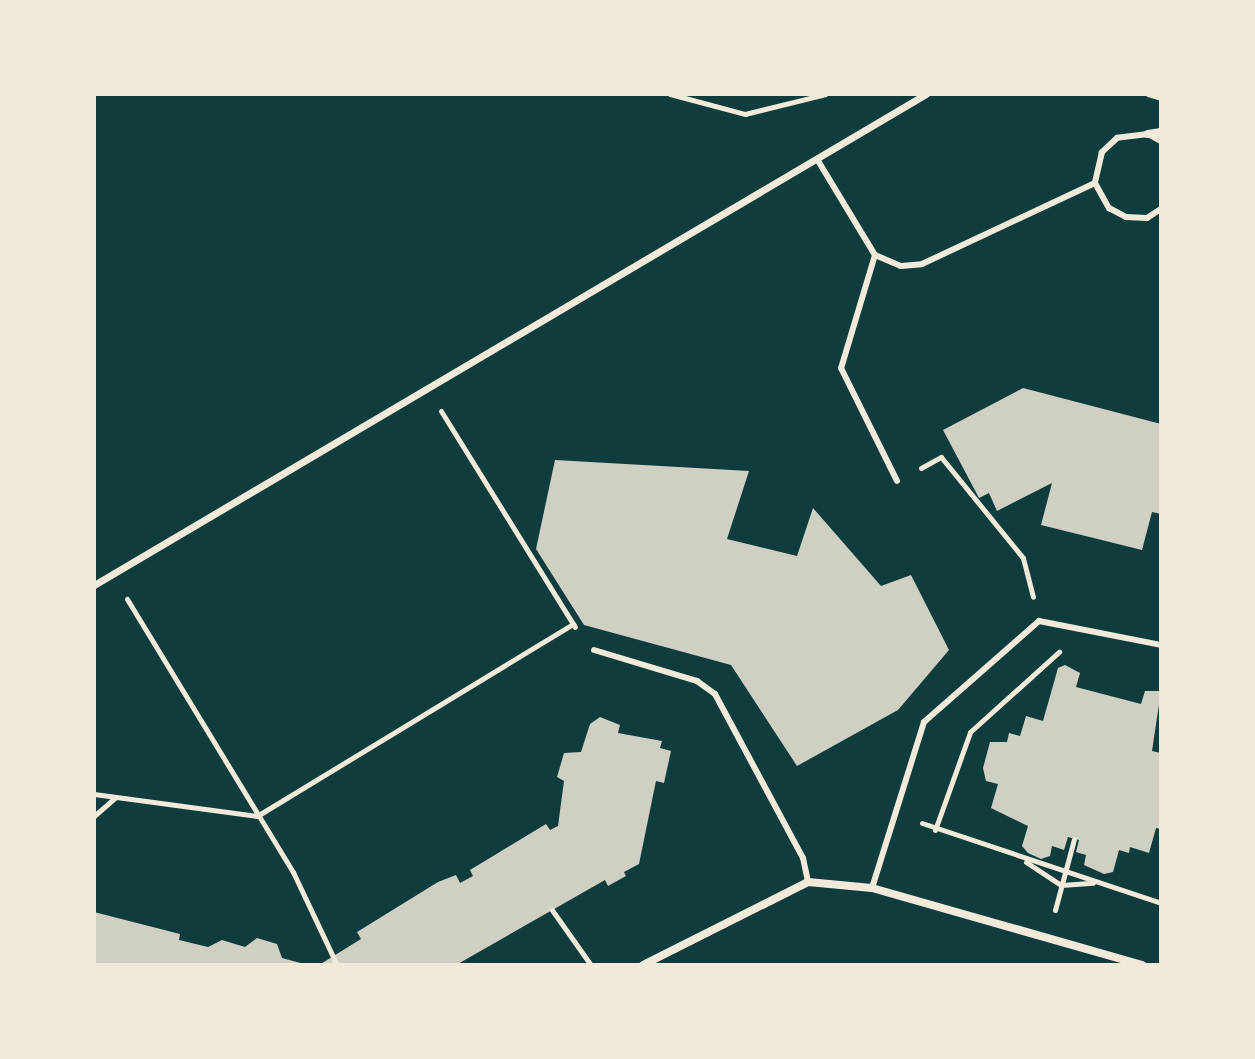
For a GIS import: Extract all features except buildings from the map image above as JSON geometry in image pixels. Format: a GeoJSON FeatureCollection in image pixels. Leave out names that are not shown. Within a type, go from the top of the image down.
{"type":"FeatureCollection","features":[{"type":"Feature","properties":{"kind":"street"},"geometry":{"type":"LineString","coordinates":[[94,585],[926,94]]}},
{"type":"Feature","properties":{"kind":"street"},"geometry":{"type":"LineString","coordinates":[[1148,134],[1161,132]]}},
{"type":"Feature","properties":{"kind":"street"},"geometry":{"type":"LineString","coordinates":[[643,965],[808,882],[872,888],[1142,965]]}},
{"type":"Feature","properties":{"kind":"lane"},"geometry":{"type":"LineString","coordinates":[[1161,141],[1148,134],[1117,138],[1102,152],[1095,183],[1109,208],[1126,217],[1147,218],[1161,209]]}},
{"type":"Feature","properties":{"kind":"lane"},"geometry":{"type":"LineString","coordinates":[[817,159],[875,255],[901,266],[922,264],[1095,183]]}},
{"type":"Feature","properties":{"kind":"lane"},"geometry":{"type":"LineString","coordinates":[[875,255],[841,368],[897,481]]}},
{"type":"Feature","properties":{"kind":"lane"},"geometry":{"type":"LineString","coordinates":[[872,888],[924,722],[1039,621],[1161,645]]}},
{"type":"Feature","properties":{"kind":"lane"},"geometry":{"type":"LineString","coordinates":[[594,650],[697,681],[715,694],[803,858],[808,882]]}},
{"type":"Feature","properties":{"kind":"path"},"geometry":{"type":"LineString","coordinates":[[670,94],[745,114],[826,94]]}},
{"type":"Feature","properties":{"kind":"path"},"geometry":{"type":"LineString","coordinates":[[1148,94],[1161,98]]}},
{"type":"Feature","properties":{"kind":"path"},"geometry":{"type":"LineString","coordinates":[[427,388],[573,624],[594,650]]}},
{"type":"Feature","properties":{"kind":"path"},"geometry":{"type":"LineString","coordinates":[[897,481],[941,457],[1023,558],[1039,621]]}},
{"type":"Feature","properties":{"kind":"path"},"geometry":{"type":"LineString","coordinates":[[112,574],[293,872],[337,965]]}},
{"type":"Feature","properties":{"kind":"path"},"geometry":{"type":"LineString","coordinates":[[94,794],[257,816],[573,624]]}},
{"type":"Feature","properties":{"kind":"path"},"geometry":{"type":"LineString","coordinates":[[935,830],[970,732],[1062,650],[1076,653]]}},
{"type":"Feature","properties":{"kind":"path"},"geometry":{"type":"LineString","coordinates":[[94,816],[115,798]]}},
{"type":"Feature","properties":{"kind":"path"},"geometry":{"type":"LineString","coordinates":[[897,809],[935,830],[1161,903]]}},
{"type":"Feature","properties":{"kind":"path"},"geometry":{"type":"LineString","coordinates":[[1055,910],[1074,839]]}},
{"type":"Feature","properties":{"kind":"path"},"geometry":{"type":"LineString","coordinates":[[1018,857],[1061,885],[1096,882]]}},
{"type":"Feature","properties":{"kind":"path"},"geometry":{"type":"LineString","coordinates":[[552,910],[591,965]]}}]}
